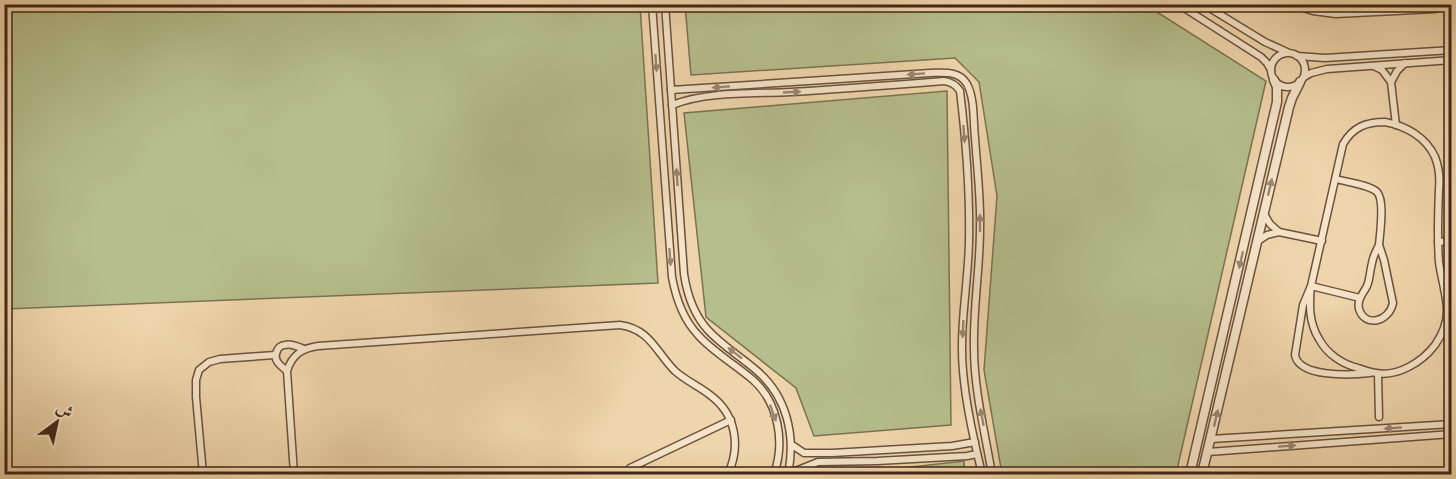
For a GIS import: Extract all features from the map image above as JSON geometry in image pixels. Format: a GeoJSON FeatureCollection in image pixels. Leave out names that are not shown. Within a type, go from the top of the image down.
{"type":"FeatureCollection","features":[{"type":"Feature","properties":{"kind":"street"},"geometry":{"type":"LineString","coordinates":[[652,4],[675,293],[688,323],[699,336],[754,381],[765,393],[778,428],[780,447],[774,474]]}},
{"type":"Feature","properties":{"kind":"street"},"geometry":{"type":"LineString","coordinates":[[665,4],[686,289],[697,316],[706,328],[774,388],[789,425],[792,445],[788,474],[818,462],[877,461],[977,454]]}},
{"type":"Feature","properties":{"kind":"street"},"geometry":{"type":"LineString","coordinates":[[1178,4],[1261,57],[1271,70],[1277,87],[1277,102],[1190,474]]}},
{"type":"Feature","properties":{"kind":"street"},"geometry":{"type":"LineString","coordinates":[[1202,474],[1292,98],[1305,71],[1301,60],[1294,55],[1265,42],[1203,4]]}},
{"type":"Feature","properties":{"kind":"street"},"geometry":{"type":"LineString","coordinates":[[1291,4],[1305,10],[1336,14],[1435,9],[1448,4]]}},
{"type":"Feature","properties":{"kind":"street"},"geometry":{"type":"LineString","coordinates":[[1321,12],[1320,5],[1342,4]]}},
{"type":"Feature","properties":{"kind":"street"},"geometry":{"type":"LineString","coordinates":[[1271,70],[1276,59],[1284,54],[1325,58],[1452,50]]}},
{"type":"Feature","properties":{"kind":"street"},"geometry":{"type":"LineString","coordinates":[[1274,80],[1290,87],[1296,86],[1311,73],[1327,69],[1452,60]]}},
{"type":"Feature","properties":{"kind":"street"},"geometry":{"type":"LineString","coordinates":[[1391,82],[1405,63]]}},
{"type":"Feature","properties":{"kind":"street"},"geometry":{"type":"LineString","coordinates":[[1373,65],[1382,70],[1391,82],[1396,125]]}},
{"type":"Feature","properties":{"kind":"street"},"geometry":{"type":"LineString","coordinates":[[671,90],[930,73],[953,73],[965,81],[972,99],[980,200],[974,351],[978,395],[992,474]]}},
{"type":"Feature","properties":{"kind":"street"},"geometry":{"type":"LineString","coordinates":[[672,105],[692,99],[729,95],[944,81],[957,86],[960,91],[964,127],[969,206],[969,242],[962,344],[963,369],[969,418],[982,474]]}},
{"type":"Feature","properties":{"kind":"street"},"geometry":{"type":"LineString","coordinates":[[1385,122],[1396,125],[1421,138],[1438,165],[1438,242],[1440,271],[1447,310],[1442,333],[1424,357],[1414,364],[1390,373],[1317,372],[1297,363],[1294,355],[1303,305],[1311,286],[1343,144],[1351,132],[1363,125],[1385,122]]}},
{"type":"Feature","properties":{"kind":"street"},"geometry":{"type":"LineString","coordinates":[[1336,179],[1369,188],[1380,195],[1382,205],[1379,244],[1359,304],[1361,312],[1368,319],[1376,321],[1388,315],[1392,300],[1379,244]]}},
{"type":"Feature","properties":{"kind":"street"},"geometry":{"type":"LineString","coordinates":[[1264,214],[1279,232]]}},
{"type":"Feature","properties":{"kind":"street"},"geometry":{"type":"LineString","coordinates":[[1258,241],[1267,235],[1279,232],[1322,241]]}},
{"type":"Feature","properties":{"kind":"street"},"geometry":{"type":"LineString","coordinates":[[1438,242],[1452,241]]}},
{"type":"Feature","properties":{"kind":"street"},"geometry":{"type":"LineString","coordinates":[[1311,286],[1310,315],[1314,329],[1328,352],[1352,366],[1376,373]]}},
{"type":"Feature","properties":{"kind":"street"},"geometry":{"type":"LineString","coordinates":[[1311,286],[1360,298]]}},
{"type":"Feature","properties":{"kind":"street"},"geometry":{"type":"LineString","coordinates":[[287,371],[277,362],[275,355],[284,345],[304,348],[613,325],[626,326],[638,330],[648,338],[677,373],[722,405],[731,420],[736,446],[733,465],[728,474]]}},
{"type":"Feature","properties":{"kind":"street"},"geometry":{"type":"LineString","coordinates":[[294,474],[287,371],[293,357],[304,348]]}},
{"type":"Feature","properties":{"kind":"street"},"geometry":{"type":"LineString","coordinates":[[203,474],[195,397],[196,380],[200,370],[208,362],[220,359],[275,355]]}},
{"type":"Feature","properties":{"kind":"street"},"geometry":{"type":"LineString","coordinates":[[1376,373],[1379,417]]}},
{"type":"Feature","properties":{"kind":"street"},"geometry":{"type":"LineString","coordinates":[[630,468],[731,420]]}},
{"type":"Feature","properties":{"kind":"street"},"geometry":{"type":"LineString","coordinates":[[1211,439],[1452,424]]}},
{"type":"Feature","properties":{"kind":"street"},"geometry":{"type":"LineString","coordinates":[[1208,452],[1452,434]]}},
{"type":"Feature","properties":{"kind":"street"},"geometry":{"type":"LineString","coordinates":[[792,445],[804,453],[832,453],[952,446],[975,442]]}},
{"type":"Feature","properties":{"kind":"green space"},"geometry":{"type":"Polygon","coordinates":[[[4,5],[640,5],[658,283],[5,309],[4,5]]]}},
{"type":"Feature","properties":{"kind":"green space"},"geometry":{"type":"Polygon","coordinates":[[[685,5],[1146,5],[1266,81],[1176,474],[1002,474],[984,370],[997,196],[979,82],[955,58],[691,75],[685,5]]]}},
{"type":"Feature","properties":{"kind":"green space"},"geometry":{"type":"Polygon","coordinates":[[[947,91],[951,425],[814,436],[796,388],[706,317],[684,113],[947,91]]]}},
{"type":"Feature","properties":{"kind":"green space"},"geometry":{"type":"Polygon","coordinates":[[[964,461],[965,474],[849,474],[964,461]]]}}]}
